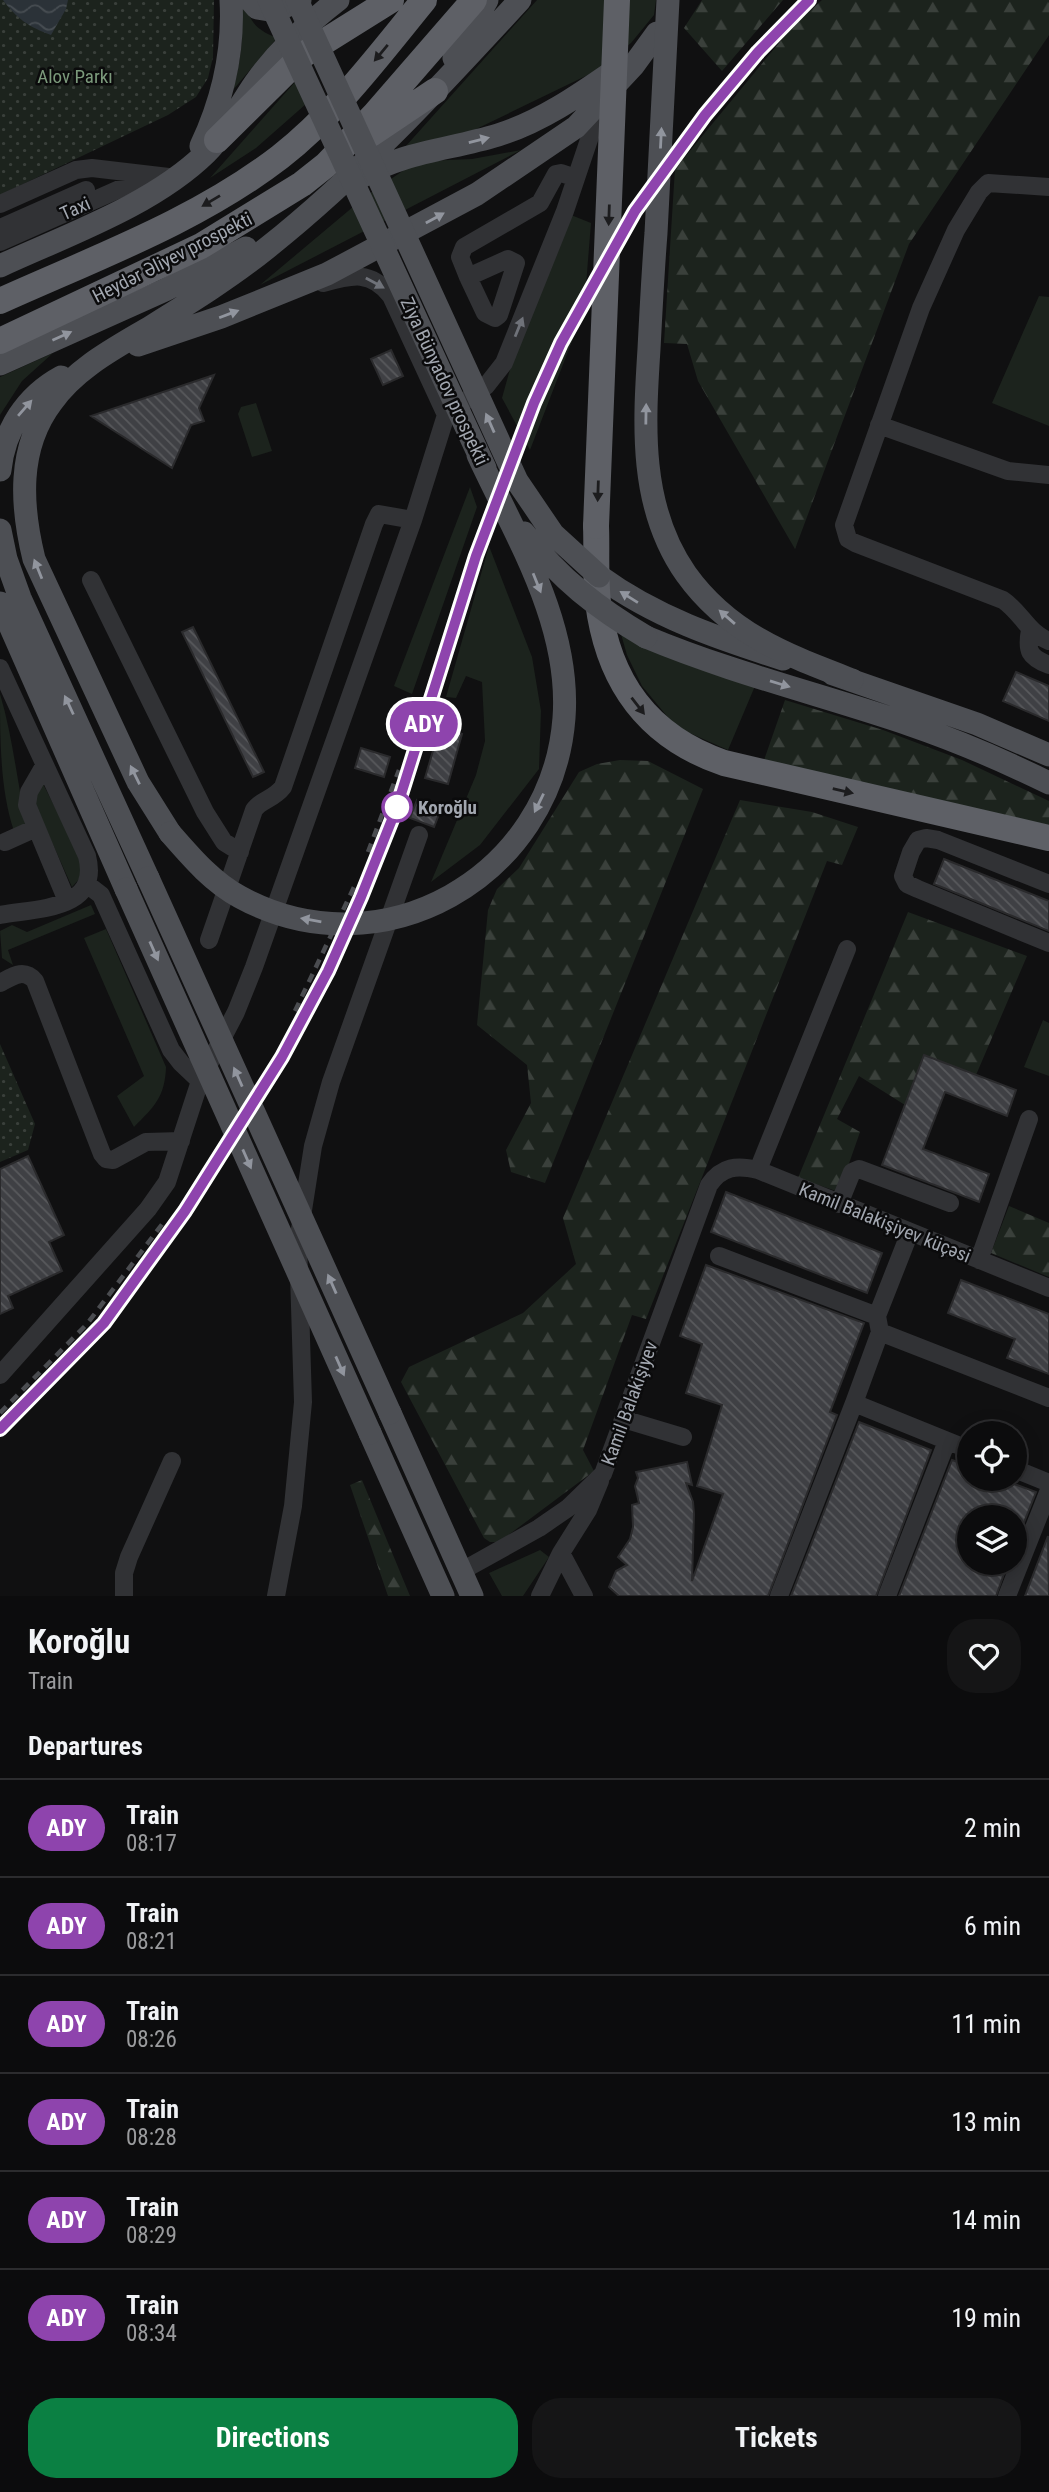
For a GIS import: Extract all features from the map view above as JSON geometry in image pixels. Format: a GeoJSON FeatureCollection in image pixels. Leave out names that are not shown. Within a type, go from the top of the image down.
{"type":"FeatureCollection","features":[{"type":"Feature","properties":{"kind":"highway"},"geometry":{"type":"LineString","coordinates":[[217,140],[303,55],[391,0]]}},
{"type":"Feature","properties":{"kind":"highway","name":"Heydər Əliyev prospekti"},"geometry":{"type":"LineString","coordinates":[[0,300],[190,214],[280,157],[330,111],[424,0]]}},
{"type":"Feature","properties":{"kind":"highway","name":"Heydər Əliyev prospekti"},"geometry":{"type":"LineString","coordinates":[[0,341],[201,246],[283,197],[326,165],[375,114],[474,0]]}},
{"type":"Feature","properties":{"kind":"highway"},"geometry":{"type":"LineString","coordinates":[[617,0],[596,526],[598,600],[607,646],[629,694],[648,717],[685,747],[724,763],[1049,838]]}},
{"type":"Feature","properties":{"kind":"highway"},"geometry":{"type":"LineString","coordinates":[[326,165],[435,91]]}},
{"type":"Feature","properties":{"kind":"main road"},"geometry":{"type":"LineString","coordinates":[[181,175],[200,148],[218,105],[230,52],[231,0]]}},
{"type":"Feature","properties":{"kind":"main road"},"geometry":{"type":"LineString","coordinates":[[250,0],[257,8],[275,11],[299,0]]}},
{"type":"Feature","properties":{"kind":"main road","name":"Ziya Bünyadov prospekti"},"geometry":{"type":"LineString","coordinates":[[269,0],[478,455],[520,527],[546,561],[580,593],[646,637],[722,666],[863,709],[966,746],[1049,783]]}},
{"type":"Feature","properties":{"kind":"main road","name":"Ziya Bünyadov prospekti"},"geometry":{"type":"LineString","coordinates":[[299,0],[517,481],[553,534],[571,553],[627,596],[706,634],[852,680],[977,724],[1049,755]]}},
{"type":"Feature","properties":{"kind":"main road"},"geometry":{"type":"LineString","coordinates":[[0,266],[139,202],[181,175],[217,140],[270,63],[299,32],[338,0]]}},
{"type":"Feature","properties":{"kind":"main road"},"geometry":{"type":"LineString","coordinates":[[435,91],[487,0]]}},
{"type":"Feature","properties":{"kind":"main road"},"geometry":{"type":"LineString","coordinates":[[0,470],[5,441],[22,410],[57,380],[97,359],[265,250],[379,148],[520,0]]}},
{"type":"Feature","properties":{"kind":"main road"},"geometry":{"type":"LineString","coordinates":[[668,0],[645,432],[652,496],[673,553],[706,598],[733,624],[761,642],[852,680]]}},
{"type":"Feature","properties":{"kind":"main road"},"geometry":{"type":"LineString","coordinates":[[665,63],[676,0]]}},
{"type":"Feature","properties":{"kind":"main road"},"geometry":{"type":"LineString","coordinates":[[478,455],[538,584],[553,627],[562,667],[564,718],[560,742],[542,798],[519,839],[504,856],[443,902],[418,912],[385,921],[319,922],[292,917],[240,897],[217,882],[193,860],[170,833],[138,782],[44,583],[26,528],[24,485],[29,452],[37,425],[66,385],[97,359],[286,292],[362,257],[477,194],[576,127],[602,101],[682,0]]}},
{"type":"Feature","properties":{"kind":"main road"},"geometry":{"type":"LineString","coordinates":[[0,365],[198,274],[254,243],[324,198],[395,160],[498,135],[543,116],[621,66],[657,33]]}},
{"type":"Feature","properties":{"kind":"main road"},"geometry":{"type":"LineString","coordinates":[[0,530],[6,559],[20,598],[472,1596]]}},
{"type":"Feature","properties":{"kind":"main road"},"geometry":{"type":"LineString","coordinates":[[0,603],[443,1596]]}},
{"type":"Feature","properties":{"kind":"street"},"geometry":{"type":"LineString","coordinates":[[0,1375],[148,1209],[167,1182],[200,1081],[251,976],[412,520],[446,415],[486,386],[504,363],[544,267],[602,101]]}},
{"type":"Feature","properties":{"kind":"street"},"geometry":{"type":"LineString","coordinates":[[0,204],[76,170],[92,168],[150,175],[181,175]]}},
{"type":"Feature","properties":{"kind":"street","name":"Taxi"},"geometry":{"type":"LineString","coordinates":[[0,228],[128,172]]}},
{"type":"Feature","properties":{"kind":"street"},"geometry":{"type":"LineString","coordinates":[[468,277],[460,257],[464,247],[540,204],[556,174],[576,178]]}},
{"type":"Feature","properties":{"kind":"street","name":"Taxi"},"geometry":{"type":"LineString","coordinates":[[0,242],[150,175]]}},
{"type":"Feature","properties":{"kind":"street"},"geometry":{"type":"LineString","coordinates":[[1049,187],[988,183],[979,192],[956,230],[921,308],[846,518],[845,532],[848,539],[1003,600],[1015,608],[1030,630],[1049,640]]}},
{"type":"Feature","properties":{"kind":"street"},"geometry":{"type":"LineString","coordinates":[[286,292],[347,277],[373,279],[382,285],[391,296],[446,415]]}},
{"type":"Feature","properties":{"kind":"street"},"geometry":{"type":"LineString","coordinates":[[879,425],[1008,471],[1049,475]]}},
{"type":"Feature","properties":{"kind":"street"},"geometry":{"type":"LineString","coordinates":[[209,940],[257,805],[276,796],[283,787],[379,514],[412,520]]}},
{"type":"Feature","properties":{"kind":"street"},"geometry":{"type":"LineString","coordinates":[[91,580],[205,812],[224,842],[240,852]]}},
{"type":"Feature","properties":{"kind":"street"},"geometry":{"type":"LineString","coordinates":[[1030,630],[1030,653],[1049,665]]}},
{"type":"Feature","properties":{"kind":"street"},"geometry":{"type":"LineString","coordinates":[[0,668],[87,856],[90,871],[88,885],[68,901],[41,909],[0,915]]}},
{"type":"Feature","properties":{"kind":"street"},"geometry":{"type":"LineString","coordinates":[[44,766],[27,799],[36,828],[68,901]]}},
{"type":"Feature","properties":{"kind":"street"},"geometry":{"type":"LineString","coordinates":[[5,842],[36,828]]}},
{"type":"Feature","properties":{"kind":"street"},"geometry":{"type":"LineString","coordinates":[[276,1596],[293,1506],[303,1402],[298,1242],[313,1146],[331,1082],[419,835]]}},
{"type":"Feature","properties":{"kind":"street"},"geometry":{"type":"LineString","coordinates":[[1049,884],[938,840],[926,838],[918,840],[903,876],[907,884],[1049,943]]}},
{"type":"Feature","properties":{"kind":"street"},"geometry":{"type":"LineString","coordinates":[[88,885],[101,895],[171,1050],[200,1081]]}},
{"type":"Feature","properties":{"kind":"street"},"geometry":{"type":"LineString","coordinates":[[758,1170],[846,949]]}},
{"type":"Feature","properties":{"kind":"street"},"geometry":{"type":"LineString","coordinates":[[1,980],[24,973],[29,974],[35,981],[106,1159],[113,1160],[146,1142],[180,1142]]}},
{"type":"Feature","properties":{"kind":"street"},"geometry":{"type":"LineString","coordinates":[[979,1260],[1029,1119]]}},
{"type":"Feature","properties":{"kind":"street","name":"Kamil Balakişiyev küçəsi"},"geometry":{"type":"LineString","coordinates":[[720,1172],[730,1167],[742,1166],[758,1170],[1049,1288]]}},
{"type":"Feature","properties":{"kind":"street"},"geometry":{"type":"LineString","coordinates":[[839,1204],[852,1172],[859,1169],[950,1203]]}},
{"type":"Feature","properties":{"kind":"street","name":"Kamil Balakişiyev"},"geometry":{"type":"LineString","coordinates":[[460,1572],[539,1528],[568,1508],[603,1474],[709,1185],[720,1172]]}},
{"type":"Feature","properties":{"kind":"street"},"geometry":{"type":"LineString","coordinates":[[779,1596],[853,1403],[910,1232]]}},
{"type":"Feature","properties":{"kind":"street"},"geometry":{"type":"LineString","coordinates":[[719,1256],[1049,1398]]}},
{"type":"Feature","properties":{"kind":"street"},"geometry":{"type":"LineString","coordinates":[[853,1403],[957,1445]]}},
{"type":"Feature","properties":{"kind":"street"},"geometry":{"type":"LineString","coordinates":[[623,1419],[683,1437]]}},
{"type":"Feature","properties":{"kind":"street"},"geometry":{"type":"LineString","coordinates":[[887,1596],[947,1441]]}},
{"type":"Feature","properties":{"kind":"street"},"geometry":{"type":"LineString","coordinates":[[124,1596],[124,1573],[129,1557],[172,1461]]}},
{"type":"Feature","properties":{"kind":"street"},"geometry":{"type":"LineString","coordinates":[[540,1596],[561,1553],[589,1510],[603,1474]]}},
{"type":"Feature","properties":{"kind":"street"},"geometry":{"type":"LineString","coordinates":[[1027,1474],[1049,1483]]}},
{"type":"Feature","properties":{"kind":"street"},"geometry":{"type":"LineString","coordinates":[[1007,1596],[1049,1490]]}},
{"type":"Feature","properties":{"kind":"street"},"geometry":{"type":"LineString","coordinates":[[561,1553],[583,1596]]}},
{"type":"Feature","properties":{"kind":"green space","name":"Alov Parkı"},"geometry":{"type":"Polygon","coordinates":[[[0,0],[214,0],[213,57],[208,78],[196,97],[168,115],[0,195],[0,0]]]}},
{"type":"Feature","properties":{"kind":"green space"},"geometry":{"type":"Polygon","coordinates":[[[240,0],[257,27],[277,38],[233,90],[241,45],[240,0]]]}},
{"type":"Feature","properties":{"kind":"green space"},"geometry":{"type":"Polygon","coordinates":[[[537,0],[656,0],[654,15],[631,43],[594,72],[470,132],[405,147],[537,0]]]}},
{"type":"Feature","properties":{"kind":"green space"},"geometry":{"type":"Polygon","coordinates":[[[702,0],[783,0],[722,71],[684,28],[702,0]]]}},
{"type":"Feature","properties":{"kind":"green space"},"geometry":{"type":"Polygon","coordinates":[[[822,0],[1049,0],[1049,35],[909,244],[795,549],[698,381],[687,344],[664,343],[675,169],[793,26],[822,0]]]}},
{"type":"Feature","properties":{"kind":"green space"},"geometry":{"type":"Polygon","coordinates":[[[295,82],[306,104],[256,148],[210,178],[295,82]]]}},
{"type":"Feature","properties":{"kind":"green space"},"geometry":{"type":"Polygon","coordinates":[[[521,150],[260,285],[366,196],[407,168],[425,161],[472,159],[521,150]]]}},
{"type":"Feature","properties":{"kind":"green space"},"geometry":{"type":"Polygon","coordinates":[[[571,215],[591,223],[584,310],[530,450],[502,398],[512,362],[571,215]]]}},
{"type":"Feature","properties":{"kind":"green space"},"geometry":{"type":"Polygon","coordinates":[[[1039,296],[1049,297],[1049,426],[992,403],[1039,296]]]}},
{"type":"Feature","properties":{"kind":"green space"},"geometry":{"type":"Polygon","coordinates":[[[53,353],[22,381],[0,415],[0,377],[53,353]]]}},
{"type":"Feature","properties":{"kind":"green space"},"geometry":{"type":"Polygon","coordinates":[[[256,403],[272,451],[252,457],[238,414],[241,407],[256,403]]]}},
{"type":"Feature","properties":{"kind":"green space"},"geometry":{"type":"Polygon","coordinates":[[[470,487],[477,507],[412,694],[394,686],[470,487]]]}},
{"type":"Feature","properties":{"kind":"green space"},"geometry":{"type":"Polygon","coordinates":[[[489,546],[532,657],[541,711],[539,769],[480,845],[431,882],[476,775],[485,741],[482,682],[466,676],[456,698],[446,697],[489,546]]]}},
{"type":"Feature","properties":{"kind":"green space"},"geometry":{"type":"Polygon","coordinates":[[[621,634],[755,686],[728,750],[676,727],[642,686],[627,655],[621,634]]]}},
{"type":"Feature","properties":{"kind":"green space"},"geometry":{"type":"Polygon","coordinates":[[[0,694],[27,827],[14,831],[3,782],[0,694]]]}},
{"type":"Feature","properties":{"kind":"green space"},"geometry":{"type":"Polygon","coordinates":[[[785,700],[883,730],[962,760],[1049,801],[1049,828],[763,763],[785,700]]]}},
{"type":"Feature","properties":{"kind":"green space"},"geometry":{"type":"Polygon","coordinates":[[[620,760],[648,761],[703,789],[545,1183],[511,1172],[506,1150],[531,1103],[527,1065],[477,1025],[488,910],[497,889],[519,868],[579,772],[597,764],[620,760]]]}},
{"type":"Feature","properties":{"kind":"green space"},"geometry":{"type":"Polygon","coordinates":[[[42,782],[80,856],[81,877],[72,887],[33,800],[42,782]]]}},
{"type":"Feature","properties":{"kind":"green space"},"geometry":{"type":"Polygon","coordinates":[[[740,800],[812,812],[858,827],[842,865],[827,861],[646,1319],[632,1315],[583,1450],[594,1471],[499,1542],[490,1542],[484,1538],[401,1382],[409,1367],[523,1313],[576,1264],[563,1218],[740,800]]]}},
{"type":"Feature","properties":{"kind":"green space"},"geometry":{"type":"Polygon","coordinates":[[[91,905],[95,914],[8,950],[13,965],[2,958],[0,931],[12,925],[27,932],[91,905]]]}},
{"type":"Feature","properties":{"kind":"green space"},"geometry":{"type":"Polygon","coordinates":[[[908,912],[1027,956],[976,1075],[924,1055],[905,1105],[859,1076],[837,1119],[860,1132],[839,1192],[798,1178],[908,912]]]}},
{"type":"Feature","properties":{"kind":"green space"},"geometry":{"type":"Polygon","coordinates":[[[106,929],[166,1067],[161,1094],[134,1127],[117,1096],[144,1076],[84,938],[106,929]]]}},
{"type":"Feature","properties":{"kind":"green space"},"geometry":{"type":"Polygon","coordinates":[[[1043,1020],[1049,1023],[1049,1076],[1024,1067],[1043,1020]]]}},
{"type":"Feature","properties":{"kind":"green space"},"geometry":{"type":"Polygon","coordinates":[[[0,1044],[35,1124],[28,1150],[0,1162],[0,1044]]]}},
{"type":"Feature","properties":{"kind":"green space"},"geometry":{"type":"Polygon","coordinates":[[[1009,1206],[1049,1223],[1049,1277],[991,1253],[1009,1206]]]}},
{"type":"Feature","properties":{"kind":"green space"},"geometry":{"type":"Polygon","coordinates":[[[362,1480],[410,1596],[388,1596],[350,1485],[362,1480]]]}},
{"type":"Feature","properties":{"kind":"green space"},"geometry":{"type":"Polygon","coordinates":[[[540,1550],[549,1557],[523,1596],[502,1596],[489,1573],[540,1550]]]}},
{"type":"Feature","properties":{"kind":"water"},"geometry":{"type":"Polygon","coordinates":[[[3,0],[68,0],[66,9],[51,35],[24,22],[3,0]]]}},
{"type":"Feature","properties":{"kind":"building"},"geometry":{"type":"Polygon","coordinates":[[[391,350],[403,376],[383,385],[371,359],[391,350]]]}},
{"type":"Feature","properties":{"kind":"building"},"geometry":{"type":"Polygon","coordinates":[[[214,375],[199,408],[204,421],[191,425],[172,468],[91,416],[214,375]]]}},
{"type":"Feature","properties":{"kind":"building"},"geometry":{"type":"Polygon","coordinates":[[[193,627],[264,772],[253,777],[182,632],[193,627]]]}},
{"type":"Feature","properties":{"kind":"building"},"geometry":{"type":"Polygon","coordinates":[[[1016,672],[1049,686],[1049,721],[1003,701],[1016,672]]]}},
{"type":"Feature","properties":{"kind":"building"},"geometry":{"type":"Polygon","coordinates":[[[440,727],[462,734],[448,784],[425,778],[440,727]]]}},
{"type":"Feature","properties":{"kind":"building"},"geometry":{"type":"Polygon","coordinates":[[[361,748],[390,757],[384,777],[355,768],[361,748]]]}},
{"type":"Feature","properties":{"kind":"building"},"geometry":{"type":"Polygon","coordinates":[[[417,800],[441,809],[434,827],[410,818],[417,800]]]}},
{"type":"Feature","properties":{"kind":"building"},"geometry":{"type":"Polygon","coordinates":[[[944,859],[1049,901],[1049,931],[934,884],[944,859]]]}},
{"type":"Feature","properties":{"kind":"building"},"geometry":{"type":"Polygon","coordinates":[[[924,1055],[1016,1090],[1007,1116],[945,1092],[923,1149],[989,1174],[979,1202],[882,1165],[924,1055]]]}},
{"type":"Feature","properties":{"kind":"building"},"geometry":{"type":"Polygon","coordinates":[[[28,1156],[64,1235],[49,1242],[62,1271],[8,1296],[13,1308],[0,1314],[0,1169],[28,1156]]]}},
{"type":"Feature","properties":{"kind":"building"},"geometry":{"type":"Polygon","coordinates":[[[726,1192],[882,1253],[867,1293],[711,1232],[726,1192]]]}},
{"type":"Feature","properties":{"kind":"building"},"geometry":{"type":"Polygon","coordinates":[[[706,1265],[864,1323],[830,1412],[837,1415],[768,1596],[619,1596],[609,1587],[616,1571],[627,1565],[618,1557],[630,1539],[633,1527],[632,1505],[639,1503],[635,1486],[638,1478],[636,1472],[687,1462],[692,1485],[686,1483],[694,1514],[692,1581],[723,1494],[697,1486],[722,1405],[686,1393],[702,1344],[680,1336],[706,1265]]]}},
{"type":"Feature","properties":{"kind":"building"},"geometry":{"type":"Polygon","coordinates":[[[961,1280],[1049,1314],[1049,1374],[1007,1358],[1015,1339],[948,1313],[961,1280]]]}},
{"type":"Feature","properties":{"kind":"building"},"geometry":{"type":"Polygon","coordinates":[[[859,1422],[931,1450],[876,1596],[791,1596],[859,1422]]]}},
{"type":"Feature","properties":{"kind":"building"},"geometry":{"type":"Polygon","coordinates":[[[952,1460],[957,1462],[957,1491],[1027,1491],[1027,1489],[1036,1492],[1027,1515],[1027,1505],[957,1505],[957,1575],[1004,1575],[996,1596],[899,1596],[952,1460]]]}},
{"type":"Feature","properties":{"kind":"building"},"geometry":{"type":"Polygon","coordinates":[[[1048,1536],[1049,1596],[1025,1596],[1048,1536]]]}},
{"type":"Feature","properties":{"kind":"railway"},"geometry":{"type":"LineString","coordinates":[[0,1429],[104,1323],[185,1211],[282,1057],[328,971],[397,807],[476,556],[534,403],[561,343],[635,211],[705,115],[758,52],[809,0]]}},
{"type":"Feature","properties":{"kind":"railway"},"geometry":{"type":"LineString","coordinates":[[368,852],[399,770]]}},
{"type":"Feature","properties":{"kind":"railway"},"geometry":{"type":"LineString","coordinates":[[295,1011],[355,885]]}},
{"type":"Feature","properties":{"kind":"railway"},"geometry":{"type":"LineString","coordinates":[[0,1413],[87,1324],[166,1219]]}},
{"type":"Feature","properties":{"kind":"train","name":"ADY"},"geometry":{"type":"LineString","coordinates":[[0,1429],[104,1323],[185,1211],[282,1057],[328,971],[397,807],[476,556],[534,403],[561,343],[635,211],[705,115],[758,52],[809,0]]}},
{"type":"Feature","properties":{"kind":"place","name":"Koroğlu"},"geometry":{"type":"Point","coordinates":[397,807]}}]}
